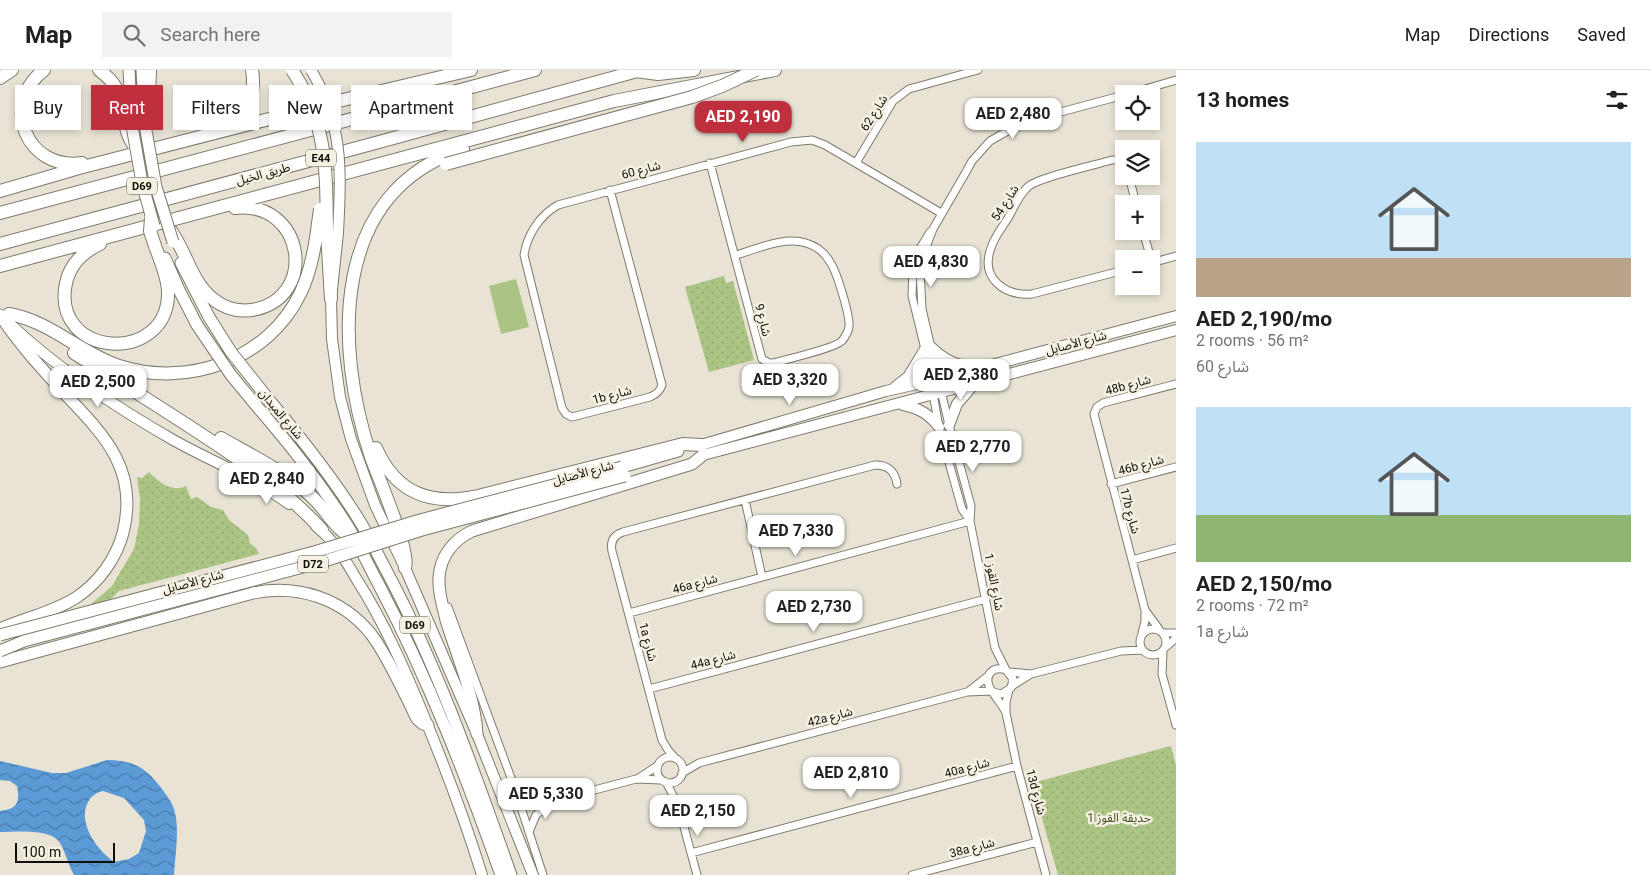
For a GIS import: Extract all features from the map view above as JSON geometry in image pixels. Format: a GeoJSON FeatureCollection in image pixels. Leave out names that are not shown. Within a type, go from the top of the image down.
{"type":"FeatureCollection","features":[{"type":"Feature","properties":{"kind":"highway"},"geometry":{"type":"LineString","coordinates":[[0,78],[12,70]]}},
{"type":"Feature","properties":{"kind":"highway"},"geometry":{"type":"LineString","coordinates":[[44,70],[30,84],[22,102],[22,122],[29,141],[44,155],[62,163],[76,164],[98,159],[112,160]]}},
{"type":"Feature","properties":{"kind":"highway"},"geometry":{"type":"LineString","coordinates":[[99,70],[114,85]]}},
{"type":"Feature","properties":{"kind":"highway"},"geometry":{"type":"LineString","coordinates":[[150,70],[150,85]]}},
{"type":"Feature","properties":{"kind":"highway"},"geometry":{"type":"LineString","coordinates":[[192,140],[227,125],[242,113],[251,95],[252,70]]}},
{"type":"Feature","properties":{"kind":"highway"},"geometry":{"type":"LineString","coordinates":[[292,70],[304,90],[318,124],[323,148],[326,172],[331,299]]}},
{"type":"Feature","properties":{"kind":"highway"},"geometry":{"type":"LineString","coordinates":[[0,191],[373,92],[471,70]]}},
{"type":"Feature","properties":{"kind":"highway","name":"E44"},"geometry":{"type":"LineString","coordinates":[[0,213],[535,70]]}},
{"type":"Feature","properties":{"kind":"highway"},"geometry":{"type":"LineString","coordinates":[[638,71],[658,74],[694,70]]}},
{"type":"Feature","properties":{"kind":"highway"},"geometry":{"type":"LineString","coordinates":[[366,237],[387,207],[403,191],[425,174],[446,164],[473,155],[692,97],[722,86],[756,70]]}},
{"type":"Feature","properties":{"kind":"highway"},"geometry":{"type":"LineString","coordinates":[[0,266],[614,101],[775,70]]}},
{"type":"Feature","properties":{"kind":"highway","name":"طريق الخيل"},"geometry":{"type":"LineString","coordinates":[[0,244],[638,71]]}},
{"type":"Feature","properties":{"kind":"highway"},"geometry":{"type":"LineString","coordinates":[[405,568],[406,558],[360,415],[350,357],[349,304],[353,274],[366,237],[379,211],[391,195],[407,179],[437,159],[461,149],[568,120],[656,92]]}},
{"type":"Feature","properties":{"kind":"highway"},"geometry":{"type":"LineString","coordinates":[[129,130],[130,140],[135,147]]}},
{"type":"Feature","properties":{"kind":"highway"},"geometry":{"type":"LineString","coordinates":[[169,228],[204,290],[214,300],[233,309],[247,310],[268,305],[284,292],[294,273],[296,252],[285,226],[269,213],[256,208],[242,207],[198,217],[181,217]]}},
{"type":"Feature","properties":{"kind":"highway"},"geometry":{"type":"LineString","coordinates":[[141,228],[92,248],[76,261],[69,273],[65,287],[67,308],[76,326],[86,336],[106,344],[120,344],[141,338],[157,324],[167,305],[168,290],[157,245],[150,230],[151,218]]}},
{"type":"Feature","properties":{"kind":"highway"},"geometry":{"type":"LineString","coordinates":[[2,314],[38,323],[99,358],[130,369],[154,373],[178,373],[215,367],[255,347],[272,333],[300,295],[328,233]]}},
{"type":"Feature","properties":{"kind":"highway"},"geometry":{"type":"LineString","coordinates":[[2,314],[32,325],[228,452],[279,489],[322,530]]}},
{"type":"Feature","properties":{"kind":"highway"},"geometry":{"type":"LineString","coordinates":[[360,415],[369,429],[380,458],[393,476],[415,492],[439,500],[461,499],[683,444],[702,450]]}},
{"type":"Feature","properties":{"kind":"highway"},"geometry":{"type":"LineString","coordinates":[[180,421],[188,421],[206,430],[289,478],[309,494],[341,530],[354,538]]}},
{"type":"Feature","properties":{"kind":"main road"},"geometry":{"type":"LineString","coordinates":[[129,70],[129,85]]}},
{"type":"Feature","properties":{"kind":"main road","name":"D69"},"geometry":{"type":"LineString","coordinates":[[142,70],[143,85]]}},
{"type":"Feature","properties":{"kind":"main road"},"geometry":{"type":"LineString","coordinates":[[311,70],[328,105],[337,138],[340,173],[328,233]]}},
{"type":"Feature","properties":{"kind":"main road","name":"D69"},"geometry":{"type":"LineString","coordinates":[[147,130],[156,187],[169,228]]}},
{"type":"Feature","properties":{"kind":"main road","name":"D69"},"geometry":{"type":"LineString","coordinates":[[135,147],[151,218]]}},
{"type":"Feature","properties":{"kind":"main road","name":"شارع الميدان"},"geometry":{"type":"LineString","coordinates":[[175,241],[189,280],[231,352],[312,453],[360,520],[409,613],[431,664],[459,734],[510,875]]}},
{"type":"Feature","properties":{"kind":"main road","name":"شارع الميدان"},"geometry":{"type":"LineString","coordinates":[[157,245],[197,325],[227,369],[303,462],[354,538],[432,694],[501,875]]}},
{"type":"Feature","properties":{"kind":"main road"},"geometry":{"type":"LineString","coordinates":[[331,299],[335,368],[347,428],[374,505],[405,568],[477,734],[533,875]]}},
{"type":"Feature","properties":{"kind":"main road"},"geometry":{"type":"LineString","coordinates":[[2,314],[47,356],[103,397],[155,429],[271,492],[322,530],[331,540],[372,604],[404,669],[451,783],[482,875]]}},
{"type":"Feature","properties":{"kind":"main road"},"geometry":{"type":"LineString","coordinates":[[0,629],[68,602],[94,583],[108,566],[118,547],[127,505],[122,473],[108,443],[95,426],[25,349],[2,314]]}},
{"type":"Feature","properties":{"kind":"main road","name":"شارع الأصايل"},"geometry":{"type":"LineString","coordinates":[[0,651],[24,641],[308,565],[422,530],[702,450],[886,391],[935,380],[1176,316]]}},
{"type":"Feature","properties":{"kind":"main road","name":"شارع الأصايل"},"geometry":{"type":"LineString","coordinates":[[702,450],[897,405],[1176,330]]}},
{"type":"Feature","properties":{"kind":"main road"},"geometry":{"type":"LineString","coordinates":[[886,391],[902,383],[908,377],[928,348],[954,364],[976,369]]}},
{"type":"Feature","properties":{"kind":"main road"},"geometry":{"type":"LineString","coordinates":[[897,405],[920,410],[944,426],[957,404],[974,384]]}},
{"type":"Feature","properties":{"kind":"main road"},"geometry":{"type":"LineString","coordinates":[[477,734],[473,708],[439,593],[440,568],[447,552],[458,540],[472,531],[692,464],[702,450]]}},
{"type":"Feature","properties":{"kind":"main road","name":"شارع الأصايل"},"geometry":{"type":"LineString","coordinates":[[0,635],[314,552],[420,520],[624,472]]}},
{"type":"Feature","properties":{"kind":"main road"},"geometry":{"type":"LineString","coordinates":[[0,662],[253,593],[270,590],[295,590],[332,602],[343,608],[362,624],[378,644],[417,719],[428,725]]}},
{"type":"Feature","properties":{"kind":"street","name":"شارع 62"},"geometry":{"type":"LineString","coordinates":[[856,163],[893,101],[900,94],[914,88],[978,70]]}},
{"type":"Feature","properties":{"kind":"street"},"geometry":{"type":"LineString","coordinates":[[1159,85],[1176,80]]}},
{"type":"Feature","properties":{"kind":"street","name":"شارع القوز 1"},"geometry":{"type":"LineString","coordinates":[[1008,671],[995,648],[970,521],[970,506],[944,426],[928,348],[914,309],[912,281],[916,255],[972,160],[1000,134],[1031,120],[1115,97]]}},
{"type":"Feature","properties":{"kind":"street","name":"شارع 60"},"geometry":{"type":"LineString","coordinates":[[540,220],[550,209],[610,190],[791,142],[805,140],[819,142],[941,213]]}},
{"type":"Feature","properties":{"kind":"street","name":"شارع 54"},"geometry":{"type":"LineString","coordinates":[[1115,160],[1032,184],[1022,195],[990,249],[988,268],[992,278],[1000,286],[1010,292],[1021,295],[1032,294],[1115,272]]}},
{"type":"Feature","properties":{"kind":"street","name":"شارع 9"},"geometry":{"type":"LineString","coordinates":[[710,164],[736,255],[760,354],[765,362],[773,363],[835,345],[846,336],[849,322],[834,270],[823,253],[814,246],[795,241],[785,242],[736,255]]}},
{"type":"Feature","properties":{"kind":"street","name":"1b شارع"},"geometry":{"type":"LineString","coordinates":[[540,220],[530,237],[524,255],[564,411],[569,416],[576,416],[656,395],[662,385],[661,379],[610,190]]}},
{"type":"Feature","properties":{"kind":"street"},"geometry":{"type":"LineString","coordinates":[[1160,259],[1176,256]]}},
{"type":"Feature","properties":{"kind":"street","name":"48b شارع"},"geometry":{"type":"LineString","coordinates":[[1094,417],[1097,407],[1103,403],[1176,384]]}},
{"type":"Feature","properties":{"kind":"street","name":"17b شارع"},"geometry":{"type":"LineString","coordinates":[[1094,417],[1145,610],[1142,635]]}},
{"type":"Feature","properties":{"kind":"street"},"geometry":{"type":"LineString","coordinates":[[762,577],[745,500],[875,465],[881,465],[891,470],[896,478],[896,484]]}},
{"type":"Feature","properties":{"kind":"street","name":"46b شارع"},"geometry":{"type":"LineString","coordinates":[[1111,484],[1176,467]]}},
{"type":"Feature","properties":{"kind":"street","name":"1a شارع"},"geometry":{"type":"LineString","coordinates":[[677,760],[662,740],[611,544],[617,534],[623,532],[745,500]]}},
{"type":"Feature","properties":{"kind":"street","name":"46a شارع"},"geometry":{"type":"LineString","coordinates":[[629,613],[970,521]]}},
{"type":"Feature","properties":{"kind":"street"},"geometry":{"type":"LineString","coordinates":[[1132,560],[1176,548]]}},
{"type":"Feature","properties":{"kind":"street"},"geometry":{"type":"LineString","coordinates":[[439,593],[448,607],[514,786],[543,875]]}},
{"type":"Feature","properties":{"kind":"street","name":"44a شارع"},"geometry":{"type":"LineString","coordinates":[[649,689],[986,599]]}},
{"type":"Feature","properties":{"kind":"street","name":"17b شارع"},"geometry":{"type":"LineString","coordinates":[[1145,610],[1161,631]]}},
{"type":"Feature","properties":{"kind":"street"},"geometry":{"type":"LineString","coordinates":[[1121,651],[1150,629],[1176,633]]}},
{"type":"Feature","properties":{"kind":"street"},"geometry":{"type":"LineString","coordinates":[[1161,631],[1167,642],[1162,660],[1162,674],[1176,724]]}},
{"type":"Feature","properties":{"kind":"street"},"geometry":{"type":"LineString","coordinates":[[1142,635],[1140,641],[1143,650],[1150,655],[1162,674]]}},
{"type":"Feature","properties":{"kind":"street"},"geometry":{"type":"LineString","coordinates":[[1150,655],[1157,655],[1176,638]]}},
{"type":"Feature","properties":{"kind":"street","name":"شارع القوز 1"},"geometry":{"type":"LineString","coordinates":[[989,675],[995,648]]}},
{"type":"Feature","properties":{"kind":"street"},"geometry":{"type":"LineString","coordinates":[[1031,674],[996,669],[989,675],[988,684],[992,691],[1001,694],[1031,674],[1121,651],[1143,650]]}},
{"type":"Feature","properties":{"kind":"street"},"geometry":{"type":"LineString","coordinates":[[1008,671],[1013,679],[1010,688]]}},
{"type":"Feature","properties":{"kind":"street","name":"42a شارع"},"geometry":{"type":"LineString","coordinates":[[967,692],[989,675]]}},
{"type":"Feature","properties":{"kind":"street","name":"13d شارع"},"geometry":{"type":"LineString","coordinates":[[1010,688],[1006,702],[1006,713],[1017,766],[1046,875]]}},
{"type":"Feature","properties":{"kind":"street","name":"42a شارع"},"geometry":{"type":"LineString","coordinates":[[680,777],[699,763],[967,692],[992,691]]}},
{"type":"Feature","properties":{"kind":"street","name":"13d شارع"},"geometry":{"type":"LineString","coordinates":[[992,691],[1006,713]]}},
{"type":"Feature","properties":{"kind":"street","name":"1a شارع"},"geometry":{"type":"LineString","coordinates":[[658,764],[662,740]]}},
{"type":"Feature","properties":{"kind":"street"},"geometry":{"type":"LineString","coordinates":[[636,779],[665,758],[677,760],[681,765],[678,805]]}},
{"type":"Feature","properties":{"kind":"street","name":"42a شارع"},"geometry":{"type":"LineString","coordinates":[[677,760],[699,763]]}},
{"type":"Feature","properties":{"kind":"street"},"geometry":{"type":"LineString","coordinates":[[658,764],[657,773],[678,805],[697,875]]}},
{"type":"Feature","properties":{"kind":"street","name":"40a شارع"},"geometry":{"type":"LineString","coordinates":[[691,854],[1017,766]]}},
{"type":"Feature","properties":{"kind":"street"},"geometry":{"type":"LineString","coordinates":[[514,786],[528,798],[553,801],[636,779],[674,782],[680,777]]}},
{"type":"Feature","properties":{"kind":"street"},"geometry":{"type":"LineString","coordinates":[[529,832],[536,815],[553,801]]}},
{"type":"Feature","properties":{"kind":"street","name":"38a شارع"},"geometry":{"type":"LineString","coordinates":[[912,875],[1037,842]]}},
{"type":"Feature","properties":{"kind":"green space"},"geometry":{"type":"Polygon","coordinates":[[[724,276],[726,283],[733,281],[754,360],[709,372],[685,287],[724,276]]]}},
{"type":"Feature","properties":{"kind":"green space"},"geometry":{"type":"Polygon","coordinates":[[[516,279],[529,327],[501,334],[489,286],[516,279]]]}},
{"type":"Feature","properties":{"kind":"green space"},"geometry":{"type":"Polygon","coordinates":[[[149,472],[161,483],[171,487],[181,488],[186,486],[191,499],[197,497],[211,507],[223,510],[229,520],[248,535],[250,543],[259,554],[119,591],[109,601],[90,605],[112,586],[134,549],[139,524],[140,499],[137,477],[142,478],[149,472]]]}},
{"type":"Feature","properties":{"kind":"green space","name":"حديقة القوز 1"},"geometry":{"type":"Polygon","coordinates":[[[1171,746],[1176,765],[1176,875],[1058,875],[1032,783],[1171,746]]]}},
{"type":"Feature","properties":{"kind":"water"},"geometry":{"type":"Polygon","coordinates":[[[107,760],[116,760],[139,767],[151,776],[170,801],[176,816],[177,833],[174,875],[74,875],[60,843],[55,838],[32,832],[0,832],[0,811],[11,809],[16,804],[18,796],[17,786],[10,781],[0,780],[0,761],[52,773],[66,773],[107,760]],[[103,791],[91,798],[85,810],[85,819],[90,835],[101,851],[114,862],[129,859],[139,853],[146,831],[144,820],[124,798],[103,791]]]}}]}
